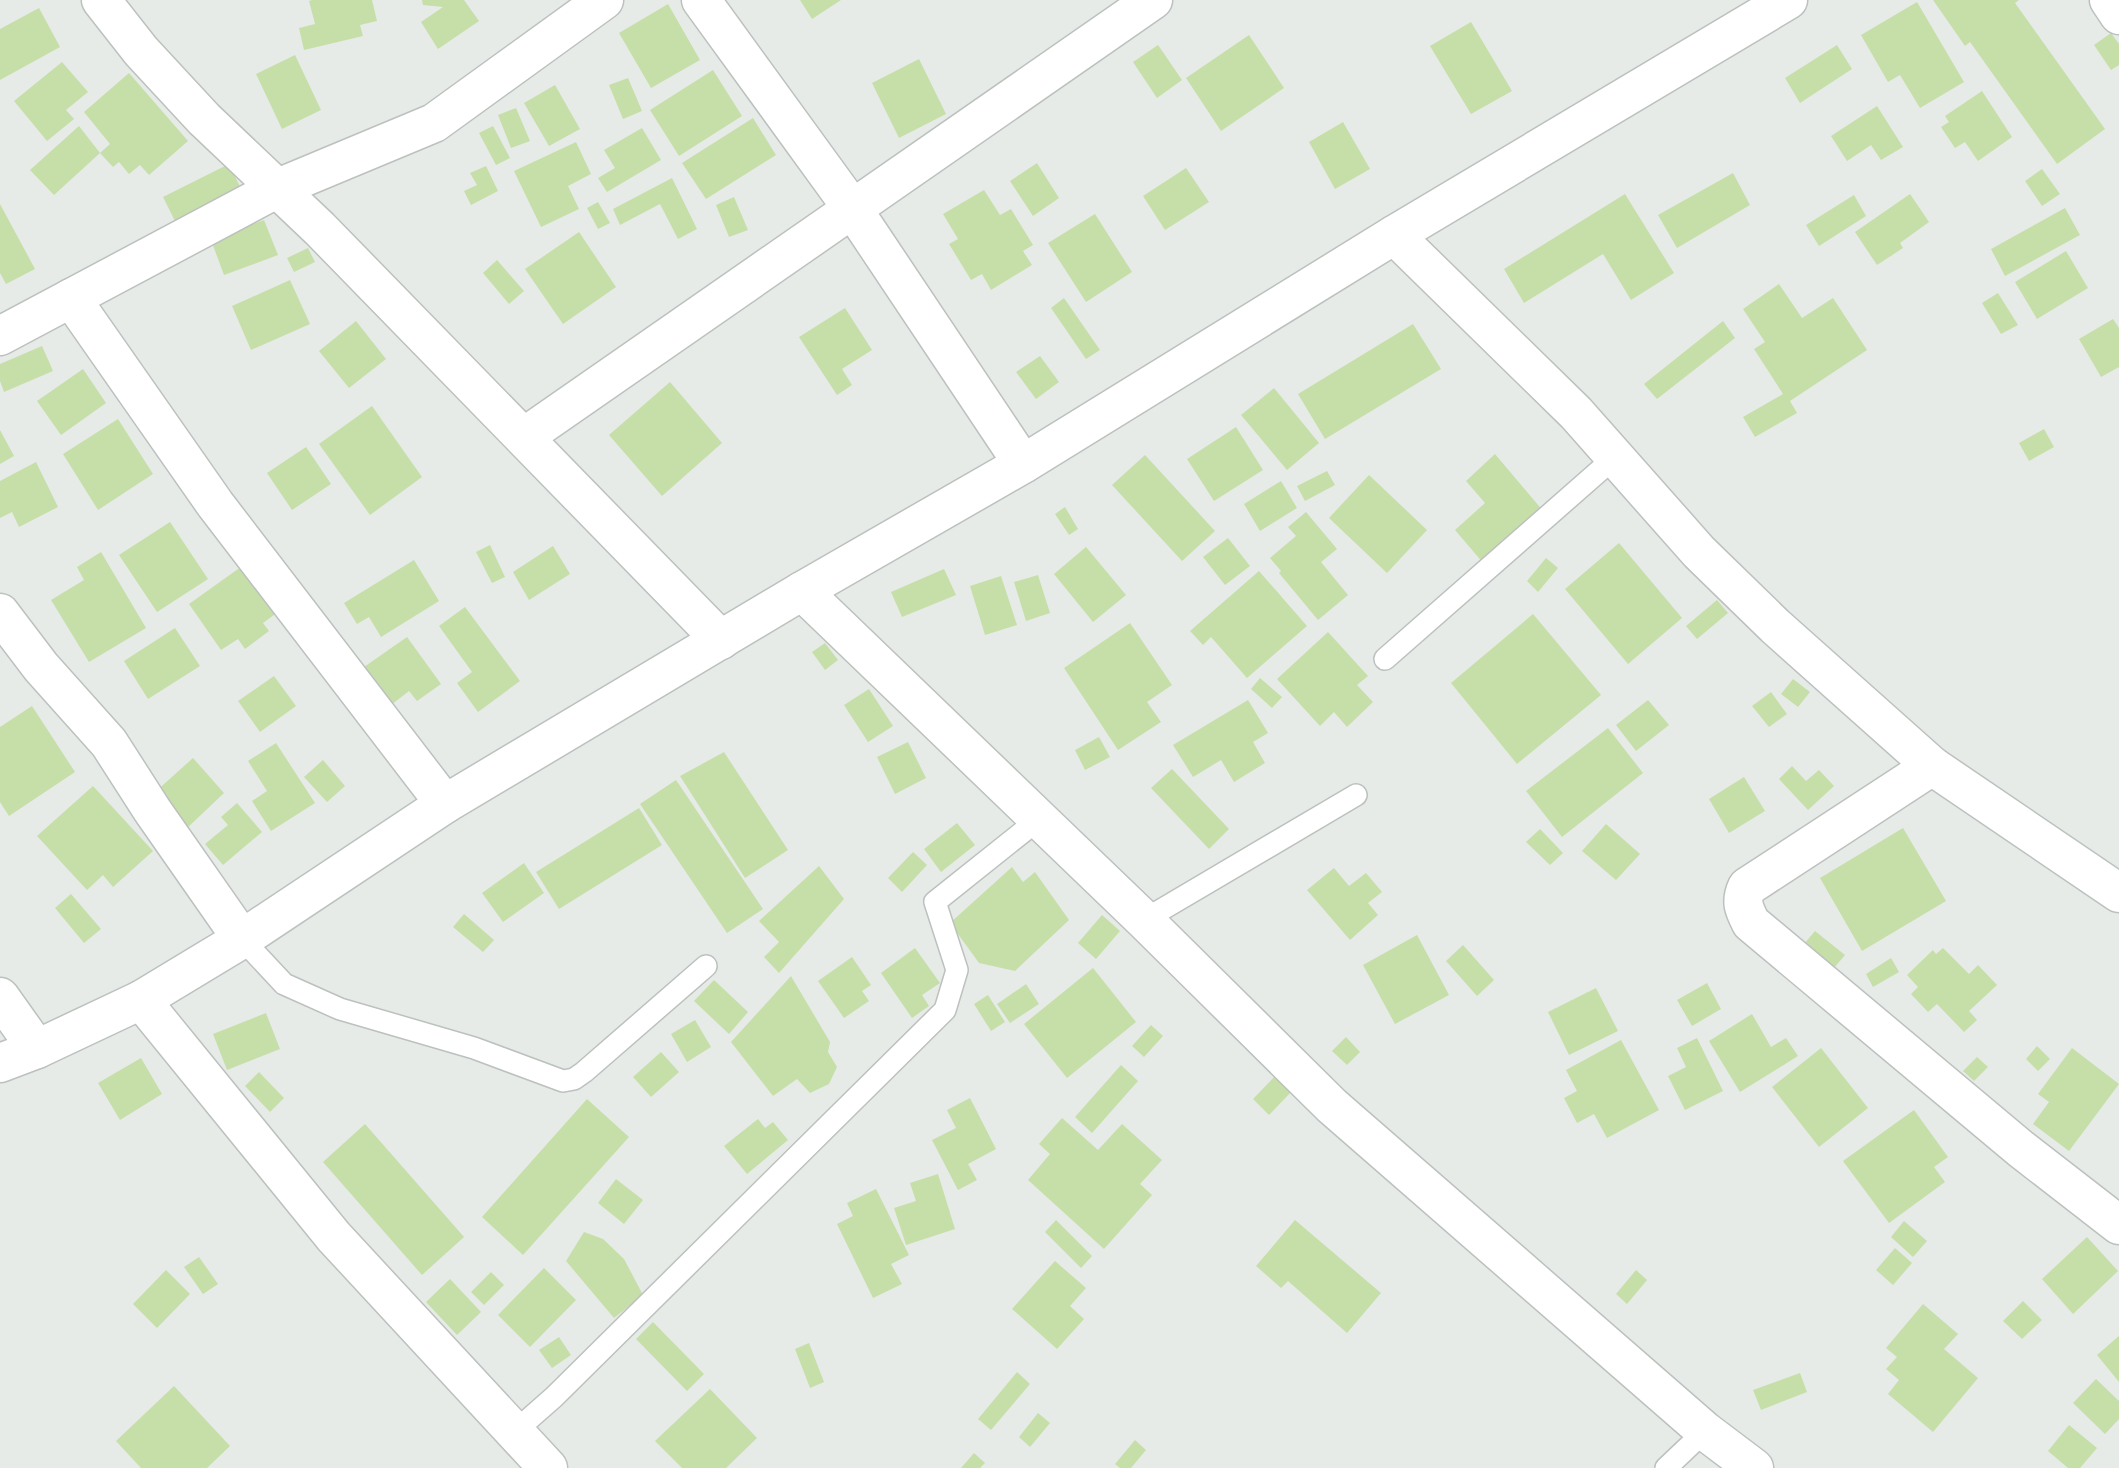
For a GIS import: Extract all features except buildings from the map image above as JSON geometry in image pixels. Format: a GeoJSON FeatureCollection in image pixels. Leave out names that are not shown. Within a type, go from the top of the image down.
{"type":"FeatureCollection","features":[{"type":"Feature","properties":{"kind":"street"},"geometry":{"type":"LineString","coordinates":[[101,0],[141,51],[204,119],[278,188],[721,640]]}},
{"type":"Feature","properties":{"kind":"street"},"geometry":{"type":"LineString","coordinates":[[0,336],[278,188],[434,123],[604,0]]}},
{"type":"Feature","properties":{"kind":"street"},"geometry":{"type":"LineString","coordinates":[[701,0],[852,208],[1023,464]]}},
{"type":"Feature","properties":{"kind":"street"},"geometry":{"type":"LineString","coordinates":[[524,437],[1153,0]]}},
{"type":"Feature","properties":{"kind":"street"},"geometry":{"type":"LineString","coordinates":[[0,1063],[37,1049],[141,1000],[242,939],[445,804],[802,591],[1023,464],[1394,235],[1788,0]]}},
{"type":"Feature","properties":{"kind":"street"},"geometry":{"type":"LineString","coordinates":[[2109,0],[2119,15]]}},
{"type":"Feature","properties":{"kind":"street"},"geometry":{"type":"LineString","coordinates":[[1394,235],[1576,413],[1699,552],[1775,626],[1932,766],[2119,893]]}},
{"type":"Feature","properties":{"kind":"street"},"geometry":{"type":"LineString","coordinates":[[71,298],[215,504],[445,804]]}},
{"type":"Feature","properties":{"kind":"street"},"geometry":{"type":"LineString","coordinates":[[802,591],[1332,1105],[1705,1431],[1754,1468]]}},
{"type":"Feature","properties":{"kind":"street"},"geometry":{"type":"LineString","coordinates":[[0,613],[41,667],[109,743],[242,939]]}},
{"type":"Feature","properties":{"kind":"street"},"geometry":{"type":"LineString","coordinates":[[1932,766],[1746,887],[1742,899],[1744,910],[1751,923],[2011,1141],[2119,1225]]}},
{"type":"Feature","properties":{"kind":"street"},"geometry":{"type":"LineString","coordinates":[[0,997],[37,1049]]}},
{"type":"Feature","properties":{"kind":"street"},"geometry":{"type":"LineString","coordinates":[[141,1000],[334,1237],[548,1468]]}},
{"type":"Feature","properties":{"kind":"lane"},"geometry":{"type":"LineString","coordinates":[[1385,659],[1614,458]]}},
{"type":"Feature","properties":{"kind":"lane"},"geometry":{"type":"LineString","coordinates":[[1144,920],[1356,795]]}},
{"type":"Feature","properties":{"kind":"lane"},"geometry":{"type":"LineString","coordinates":[[513,1433],[554,1397],[945,1010],[957,970],[935,902],[1039,819]]}},
{"type":"Feature","properties":{"kind":"lane"},"geometry":{"type":"LineString","coordinates":[[242,939],[284,984],[340,1009],[474,1048],[564,1081],[574,1079],[584,1072],[706,966]]}},
{"type":"Feature","properties":{"kind":"lane"},"geometry":{"type":"LineString","coordinates":[[1666,1468],[1705,1431]]}}]}
